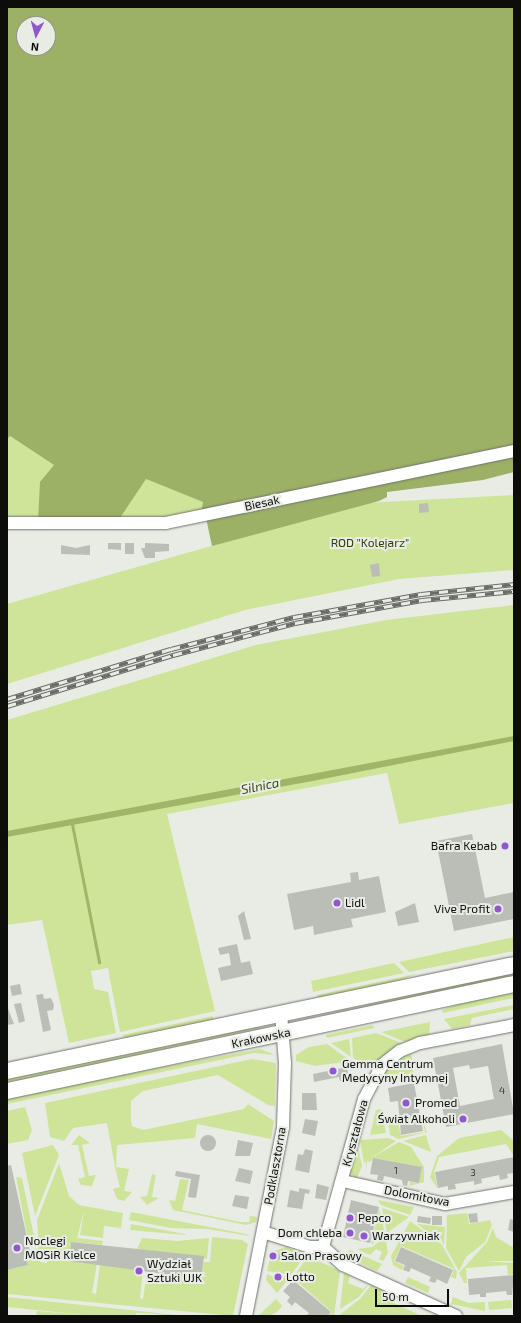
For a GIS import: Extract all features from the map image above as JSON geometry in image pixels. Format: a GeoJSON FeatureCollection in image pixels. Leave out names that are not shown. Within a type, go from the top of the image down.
{"type":"FeatureCollection","features":[{"type":"Feature","properties":{"kind":"main road","name":"Krakowska"},"geometry":{"type":"LineString","coordinates":[[7,1071],[514,965]]}},
{"type":"Feature","properties":{"kind":"main road","name":"Krakowska"},"geometry":{"type":"LineString","coordinates":[[7,1091],[514,984]]}},
{"type":"Feature","properties":{"kind":"street","name":"Biesak"},"geometry":{"type":"LineString","coordinates":[[7,524],[166,523],[514,451]]}},
{"type":"Feature","properties":{"kind":"street","name":"Podklasztorna"},"geometry":{"type":"LineString","coordinates":[[246,1316],[283,1127],[281,1013]]}},
{"type":"Feature","properties":{"kind":"street","name":"Kryształowa"},"geometry":{"type":"LineString","coordinates":[[323,1246],[343,1181],[367,1090],[374,1075],[390,1058],[420,1043],[514,1025]]}},
{"type":"Feature","properties":{"kind":"street","name":"Dolomitowa"},"geometry":{"type":"LineString","coordinates":[[343,1181],[445,1204],[514,1192]]}},
{"type":"Feature","properties":{"kind":"street"},"geometry":{"type":"LineString","coordinates":[[262,1232],[310,1247],[323,1246],[343,1265],[456,1316]]}},
{"type":"Feature","properties":{"kind":"green space"},"geometry":{"type":"Polygon","coordinates":[[[10,436],[54,465],[38,521],[7,520],[7,439],[10,436]]]}},
{"type":"Feature","properties":{"kind":"green space"},"geometry":{"type":"Polygon","coordinates":[[[146,479],[203,502],[201,514],[118,521],[146,479]]]}},
{"type":"Feature","properties":{"kind":"green space","name":"ROD \"Kolejarz\""},"geometry":{"type":"Polygon","coordinates":[[[514,495],[514,570],[399,579],[245,610],[7,684],[7,604],[363,503],[514,495]]]}},
{"type":"Feature","properties":{"kind":"green space"},"geometry":{"type":"Polygon","coordinates":[[[514,605],[514,803],[399,824],[387,773],[167,814],[215,1011],[120,1032],[108,968],[91,971],[94,989],[108,992],[116,1033],[69,1043],[42,920],[7,925],[7,720],[256,645],[386,620],[514,605]]]}},
{"type":"Feature","properties":{"kind":"green space"},"geometry":{"type":"Polygon","coordinates":[[[514,937],[514,951],[409,972],[399,962],[514,937]]]}},
{"type":"Feature","properties":{"kind":"green space"},"geometry":{"type":"Polygon","coordinates":[[[394,963],[404,973],[313,992],[311,981],[394,963]]]}},
{"type":"Feature","properties":{"kind":"green space"},"geometry":{"type":"Polygon","coordinates":[[[514,971],[514,978],[323,1019],[322,1016],[514,971]]]}},
{"type":"Feature","properties":{"kind":"green space"},"geometry":{"type":"Polygon","coordinates":[[[416,974],[389,985],[318,999],[317,995],[416,974]]]}},
{"type":"Feature","properties":{"kind":"green space"},"geometry":{"type":"Polygon","coordinates":[[[514,991],[514,998],[443,1013],[442,1010],[463,1002],[514,991]]]}},
{"type":"Feature","properties":{"kind":"green space"},"geometry":{"type":"Polygon","coordinates":[[[514,1005],[514,1009],[472,1018],[470,1025],[452,1029],[444,1019],[514,1005]]]}},
{"type":"Feature","properties":{"kind":"green space"},"geometry":{"type":"Polygon","coordinates":[[[213,1016],[213,1020],[126,1039],[122,1035],[213,1016]]]}},
{"type":"Feature","properties":{"kind":"green space"},"geometry":{"type":"Polygon","coordinates":[[[430,1022],[429,1035],[405,1042],[381,1032],[430,1022]]]}},
{"type":"Feature","properties":{"kind":"green space"},"geometry":{"type":"Polygon","coordinates":[[[373,1025],[374,1028],[327,1038],[326,1035],[373,1025]]]}},
{"type":"Feature","properties":{"kind":"green space"},"geometry":{"type":"Polygon","coordinates":[[[254,1026],[260,1028],[7,1084],[7,1077],[254,1026]]]}},
{"type":"Feature","properties":{"kind":"green space"},"geometry":{"type":"Polygon","coordinates":[[[376,1033],[404,1044],[373,1070],[353,1058],[352,1038],[376,1033]]]}},
{"type":"Feature","properties":{"kind":"green space"},"geometry":{"type":"Polygon","coordinates":[[[349,1039],[351,1057],[331,1043],[349,1039]]]}},
{"type":"Feature","properties":{"kind":"green space"},"geometry":{"type":"Polygon","coordinates":[[[327,1044],[351,1061],[315,1066],[296,1061],[296,1055],[309,1047],[327,1044]]]}},
{"type":"Feature","properties":{"kind":"green space"},"geometry":{"type":"Polygon","coordinates":[[[260,1049],[275,1055],[254,1053],[7,1104],[7,1100],[28,1092],[260,1049]]]}},
{"type":"Feature","properties":{"kind":"green space"},"geometry":{"type":"Polygon","coordinates":[[[411,1052],[414,1076],[379,1083],[380,1073],[411,1052]]]}},
{"type":"Feature","properties":{"kind":"green space"},"geometry":{"type":"Polygon","coordinates":[[[252,1059],[276,1063],[275,1106],[268,1105],[218,1075],[143,1091],[131,1101],[132,1126],[143,1130],[244,1109],[248,1104],[274,1121],[271,1139],[197,1124],[195,1138],[117,1145],[116,1167],[129,1169],[124,1191],[132,1192],[124,1201],[117,1199],[113,1189],[120,1187],[107,1123],[73,1128],[64,1141],[50,1137],[45,1103],[252,1059]]]}},
{"type":"Feature","properties":{"kind":"green space"},"geometry":{"type":"Polygon","coordinates":[[[25,1107],[32,1130],[28,1140],[7,1144],[7,1111],[25,1107]]]}},
{"type":"Feature","properties":{"kind":"green space"},"geometry":{"type":"Polygon","coordinates":[[[381,1109],[386,1133],[370,1135],[376,1110],[381,1109]]]}},
{"type":"Feature","properties":{"kind":"green space"},"geometry":{"type":"Polygon","coordinates":[[[422,1118],[427,1132],[399,1139],[390,1135],[388,1120],[398,1121],[401,1136],[425,1132],[422,1118]]]}},
{"type":"Feature","properties":{"kind":"green space"},"geometry":{"type":"Polygon","coordinates":[[[501,1130],[514,1141],[514,1156],[506,1144],[439,1157],[434,1172],[438,1189],[430,1177],[437,1156],[459,1138],[501,1130]]]}},
{"type":"Feature","properties":{"kind":"green space"},"geometry":{"type":"Polygon","coordinates":[[[79,1135],[90,1143],[82,1145],[89,1176],[96,1175],[92,1186],[81,1185],[78,1179],[85,1177],[78,1145],[71,1145],[79,1135]]]}},
{"type":"Feature","properties":{"kind":"green space"},"geometry":{"type":"Polygon","coordinates":[[[426,1135],[431,1152],[403,1141],[426,1135]]]}},
{"type":"Feature","properties":{"kind":"green space"},"geometry":{"type":"Polygon","coordinates":[[[388,1138],[396,1141],[364,1163],[360,1140],[388,1138]]]}},
{"type":"Feature","properties":{"kind":"green space"},"geometry":{"type":"Polygon","coordinates":[[[399,1142],[411,1147],[424,1167],[424,1182],[409,1186],[410,1182],[419,1183],[422,1167],[373,1158],[371,1162],[367,1161],[366,1171],[366,1161],[399,1142]]]}},
{"type":"Feature","properties":{"kind":"green space"},"geometry":{"type":"Polygon","coordinates":[[[357,1143],[362,1166],[356,1180],[350,1172],[357,1143]]]}},
{"type":"Feature","properties":{"kind":"green space"},"geometry":{"type":"Polygon","coordinates":[[[53,1145],[59,1155],[35,1216],[22,1153],[53,1145]]]}},
{"type":"Feature","properties":{"kind":"green space"},"geometry":{"type":"Polygon","coordinates":[[[59,1163],[69,1196],[79,1205],[123,1213],[121,1228],[104,1226],[103,1238],[80,1235],[84,1211],[77,1238],[103,1241],[102,1245],[71,1242],[70,1252],[41,1249],[40,1262],[47,1263],[48,1253],[69,1255],[69,1261],[97,1264],[92,1293],[96,1294],[100,1264],[143,1269],[140,1298],[143,1299],[146,1279],[151,1279],[152,1274],[207,1277],[202,1274],[203,1262],[210,1262],[212,1237],[242,1240],[248,1244],[233,1316],[7,1294],[7,1270],[28,1265],[25,1252],[39,1248],[37,1220],[59,1163]]]}},
{"type":"Feature","properties":{"kind":"green space"},"geometry":{"type":"Polygon","coordinates":[[[152,1174],[156,1175],[152,1197],[159,1198],[147,1205],[140,1197],[147,1196],[152,1174]]]}},
{"type":"Feature","properties":{"kind":"green space"},"geometry":{"type":"Polygon","coordinates":[[[16,1177],[22,1178],[34,1236],[28,1240],[16,1177]]]}},
{"type":"Feature","properties":{"kind":"green space"},"geometry":{"type":"Polygon","coordinates":[[[180,1179],[189,1180],[182,1210],[240,1222],[249,1222],[250,1216],[257,1217],[256,1222],[246,1225],[173,1210],[169,1200],[175,1201],[180,1179]]]}},
{"type":"Feature","properties":{"kind":"green space"},"geometry":{"type":"Polygon","coordinates":[[[378,1200],[414,1207],[410,1215],[381,1205],[378,1200]]]}},
{"type":"Feature","properties":{"kind":"green space"},"geometry":{"type":"Polygon","coordinates":[[[379,1208],[385,1234],[371,1245],[379,1208]]]}},
{"type":"Feature","properties":{"kind":"green space"},"geometry":{"type":"Polygon","coordinates":[[[382,1208],[409,1217],[387,1233],[382,1208]]]}},
{"type":"Feature","properties":{"kind":"green space"},"geometry":{"type":"Polygon","coordinates":[[[131,1212],[250,1236],[207,1229],[171,1228],[129,1220],[131,1212]]]}},
{"type":"Feature","properties":{"kind":"green space"},"geometry":{"type":"Polygon","coordinates":[[[467,1213],[469,1224],[490,1220],[492,1225],[485,1242],[466,1257],[459,1271],[446,1248],[447,1215],[467,1213]]]}},
{"type":"Feature","properties":{"kind":"green space"},"geometry":{"type":"Polygon","coordinates":[[[410,1221],[442,1245],[457,1272],[456,1279],[451,1277],[454,1269],[401,1246],[394,1261],[404,1266],[402,1270],[393,1265],[391,1256],[410,1221]]]}},
{"type":"Feature","properties":{"kind":"green space"},"geometry":{"type":"Polygon","coordinates":[[[131,1224],[185,1234],[185,1235],[130,1230],[131,1224]]]}},
{"type":"Feature","properties":{"kind":"green space"},"geometry":{"type":"Polygon","coordinates":[[[417,1224],[445,1227],[444,1246],[443,1243],[417,1224]]]}},
{"type":"Feature","properties":{"kind":"green space"},"geometry":{"type":"Polygon","coordinates":[[[493,1228],[496,1237],[514,1248],[514,1261],[483,1261],[514,1263],[514,1274],[508,1275],[507,1265],[466,1268],[467,1283],[464,1283],[459,1273],[487,1242],[493,1228]]]}},
{"type":"Feature","properties":{"kind":"green space"},"geometry":{"type":"Polygon","coordinates":[[[385,1237],[388,1253],[383,1261],[379,1259],[382,1252],[376,1249],[370,1255],[357,1249],[372,1247],[385,1237]]]}},
{"type":"Feature","properties":{"kind":"green space"},"geometry":{"type":"Polygon","coordinates":[[[142,1238],[177,1241],[209,1238],[207,1259],[137,1249],[142,1238]]]}},
{"type":"Feature","properties":{"kind":"green space"},"geometry":{"type":"Polygon","coordinates":[[[286,1247],[306,1254],[291,1275],[267,1271],[270,1257],[280,1260],[282,1254],[272,1252],[286,1247]]]}},
{"type":"Feature","properties":{"kind":"green space"},"geometry":{"type":"Polygon","coordinates":[[[350,1250],[382,1264],[377,1271],[343,1255],[350,1250]]]}},
{"type":"Feature","properties":{"kind":"green space"},"geometry":{"type":"Polygon","coordinates":[[[313,1255],[312,1258],[340,1271],[334,1316],[329,1316],[332,1312],[293,1278],[305,1260],[313,1255]]]}},
{"type":"Feature","properties":{"kind":"green space"},"geometry":{"type":"Polygon","coordinates":[[[344,1273],[350,1276],[348,1283],[363,1289],[369,1284],[359,1297],[340,1309],[344,1273]]]}},
{"type":"Feature","properties":{"kind":"green space"},"geometry":{"type":"Polygon","coordinates":[[[267,1274],[283,1281],[284,1276],[290,1277],[277,1293],[266,1280],[267,1274]]]}},
{"type":"Feature","properties":{"kind":"green space"},"geometry":{"type":"Polygon","coordinates":[[[408,1277],[430,1287],[428,1293],[405,1283],[408,1277]]]}},
{"type":"Feature","properties":{"kind":"green space"},"geometry":{"type":"Polygon","coordinates":[[[371,1285],[389,1293],[387,1300],[422,1316],[338,1316],[360,1299],[371,1285]]]}},
{"type":"Feature","properties":{"kind":"green space"},"geometry":{"type":"Polygon","coordinates":[[[7,1297],[186,1316],[136,1313],[135,1316],[36,1316],[37,1311],[85,1315],[7,1307],[7,1297]]]}},
{"type":"Feature","properties":{"kind":"green space"},"geometry":{"type":"Polygon","coordinates":[[[453,1297],[469,1303],[485,1302],[485,1311],[451,1304],[453,1297]]]}},
{"type":"Feature","properties":{"kind":"green space"},"geometry":{"type":"Polygon","coordinates":[[[276,1299],[282,1306],[278,1311],[270,1316],[258,1316],[276,1299]]]}},
{"type":"Feature","properties":{"kind":"green space"},"geometry":{"type":"Polygon","coordinates":[[[511,1300],[512,1308],[489,1310],[488,1302],[511,1300]]]}},
{"type":"Feature","properties":{"kind":"shaded area"},"geometry":{"type":"Polygon","coordinates":[[[7,7],[514,7],[514,472],[483,480],[387,492],[387,497],[379,501],[212,546],[206,518],[200,518],[203,502],[146,479],[118,521],[38,521],[40,482],[54,465],[10,436],[7,439],[7,7]]]}},
{"type":"Feature","properties":{"kind":"water","name":"Silnica"},"geometry":{"type":"Polygon","coordinates":[[[514,736],[514,741],[318,780],[7,837],[7,831],[514,736]]]}},
{"type":"Feature","properties":{"kind":"building"},"geometry":{"type":"Polygon","coordinates":[[[428,503],[429,512],[419,513],[419,504],[428,503]]]}},
{"type":"Feature","properties":{"kind":"building"},"geometry":{"type":"Polygon","coordinates":[[[108,543],[121,543],[121,550],[108,549],[108,543]]]}},
{"type":"Feature","properties":{"kind":"building"},"geometry":{"type":"Polygon","coordinates":[[[125,543],[134,543],[134,554],[125,554],[125,543]]]}},
{"type":"Feature","properties":{"kind":"building"},"geometry":{"type":"Polygon","coordinates":[[[145,543],[169,544],[169,551],[155,552],[155,558],[145,558],[141,548],[145,548],[145,543]]]}},
{"type":"Feature","properties":{"kind":"building"},"geometry":{"type":"Polygon","coordinates":[[[61,545],[76,548],[90,545],[90,555],[61,554],[61,545]]]}},
{"type":"Feature","properties":{"kind":"building"},"geometry":{"type":"Polygon","coordinates":[[[379,563],[380,576],[372,577],[370,565],[379,563]]]}},
{"type":"Feature","properties":{"kind":"building"},"geometry":{"type":"Polygon","coordinates":[[[472,834],[485,898],[514,892],[514,919],[454,931],[436,841],[472,834]]]}},
{"type":"Feature","properties":{"kind":"building","name":"Lidl"},"geometry":{"type":"Polygon","coordinates":[[[358,872],[359,880],[379,876],[386,912],[351,919],[353,927],[314,935],[313,926],[294,930],[287,894],[351,882],[350,873],[358,872]]]}},
{"type":"Feature","properties":{"kind":"building"},"geometry":{"type":"Polygon","coordinates":[[[415,903],[419,922],[398,926],[395,912],[415,903]]]}},
{"type":"Feature","properties":{"kind":"building"},"geometry":{"type":"Polygon","coordinates":[[[244,911],[251,939],[244,940],[238,916],[244,911]]]}},
{"type":"Feature","properties":{"kind":"building"},"geometry":{"type":"Polygon","coordinates":[[[237,944],[241,963],[250,961],[253,974],[221,981],[218,968],[231,965],[229,953],[220,955],[218,948],[237,944]]]}},
{"type":"Feature","properties":{"kind":"building"},"geometry":{"type":"Polygon","coordinates":[[[20,984],[22,994],[12,996],[10,986],[20,984]]]}},
{"type":"Feature","properties":{"kind":"building"},"geometry":{"type":"Polygon","coordinates":[[[43,994],[44,999],[51,998],[54,1005],[53,1010],[47,1011],[51,1030],[43,1032],[36,995],[43,994]]]}},
{"type":"Feature","properties":{"kind":"building"},"geometry":{"type":"Polygon","coordinates":[[[21,1003],[25,1021],[19,1023],[14,1004],[21,1003]]]}},
{"type":"Feature","properties":{"kind":"building"},"geometry":{"type":"Polygon","coordinates":[[[7,1006],[14,1024],[7,1025],[7,1006]]]}},
{"type":"Feature","properties":{"kind":"building"},"geometry":{"type":"Polygon","coordinates":[[[502,1044],[514,1114],[446,1127],[433,1058],[502,1044]],[[469,1065],[453,1068],[460,1106],[494,1099],[488,1066],[470,1069],[469,1065]]]}},
{"type":"Feature","properties":{"kind":"building"},"geometry":{"type":"Polygon","coordinates":[[[347,1067],[349,1080],[340,1081],[339,1077],[314,1082],[313,1074],[347,1067]]]}},
{"type":"Feature","properties":{"kind":"building"},"geometry":{"type":"Polygon","coordinates":[[[414,1083],[423,1131],[401,1135],[398,1101],[390,1102],[388,1088],[414,1083]]]}},
{"type":"Feature","properties":{"kind":"building"},"geometry":{"type":"Polygon","coordinates":[[[302,1093],[316,1093],[317,1110],[302,1110],[302,1093]]]}},
{"type":"Feature","properties":{"kind":"building"},"geometry":{"type":"Polygon","coordinates":[[[305,1119],[318,1121],[315,1136],[302,1133],[305,1119]]]}},
{"type":"Feature","properties":{"kind":"building"},"geometry":{"type":"Polygon","coordinates":[[[208,1135],[214,1137],[216,1143],[214,1149],[208,1151],[202,1149],[200,1143],[202,1137],[208,1135]]]}},
{"type":"Feature","properties":{"kind":"building"},"geometry":{"type":"Polygon","coordinates":[[[238,1140],[253,1143],[250,1156],[235,1156],[238,1140]]]}},
{"type":"Feature","properties":{"kind":"building"},"geometry":{"type":"Polygon","coordinates":[[[305,1149],[313,1151],[309,1173],[295,1170],[298,1154],[303,1155],[305,1149]]]}},
{"type":"Feature","properties":{"kind":"building"},"geometry":{"type":"Polygon","coordinates":[[[514,1157],[514,1173],[507,1174],[508,1178],[500,1180],[499,1175],[481,1179],[482,1183],[474,1185],[474,1181],[455,1184],[456,1189],[448,1190],[448,1186],[438,1188],[435,1172],[514,1157]]]}},
{"type":"Feature","properties":{"kind":"building"},"geometry":{"type":"Polygon","coordinates":[[[373,1158],[422,1167],[419,1183],[408,1181],[407,1186],[403,1185],[402,1180],[384,1176],[383,1181],[377,1180],[378,1175],[370,1174],[373,1158]]]}},
{"type":"Feature","properties":{"kind":"building"},"geometry":{"type":"Polygon","coordinates":[[[11,1165],[30,1251],[25,1252],[28,1265],[7,1270],[7,1166],[11,1165]]]}},
{"type":"Feature","properties":{"kind":"building"},"geometry":{"type":"Polygon","coordinates":[[[239,1168],[253,1171],[250,1184],[235,1181],[239,1168]]]}},
{"type":"Feature","properties":{"kind":"building"},"geometry":{"type":"Polygon","coordinates":[[[176,1171],[200,1175],[196,1198],[188,1197],[191,1179],[175,1176],[176,1171]]]}},
{"type":"Feature","properties":{"kind":"building"},"geometry":{"type":"Polygon","coordinates":[[[317,1184],[329,1187],[326,1200],[315,1198],[317,1184]]]}},
{"type":"Feature","properties":{"kind":"building"},"geometry":{"type":"Polygon","coordinates":[[[299,1188],[310,1190],[309,1194],[305,1193],[302,1209],[287,1207],[290,1190],[299,1192],[299,1188]]]}},
{"type":"Feature","properties":{"kind":"building"},"geometry":{"type":"Polygon","coordinates":[[[235,1195],[249,1197],[247,1209],[232,1206],[235,1195]]]}},
{"type":"Feature","properties":{"kind":"building"},"geometry":{"type":"Polygon","coordinates":[[[351,1200],[379,1207],[370,1243],[343,1237],[351,1200]]]}},
{"type":"Feature","properties":{"kind":"building"},"geometry":{"type":"Polygon","coordinates":[[[477,1213],[478,1222],[470,1223],[468,1214],[477,1213]]]}},
{"type":"Feature","properties":{"kind":"building"},"geometry":{"type":"Polygon","coordinates":[[[418,1216],[431,1218],[430,1224],[417,1222],[418,1216]]]}},
{"type":"Feature","properties":{"kind":"building"},"geometry":{"type":"Polygon","coordinates":[[[432,1216],[442,1216],[442,1225],[432,1225],[432,1216]]]}},
{"type":"Feature","properties":{"kind":"building"},"geometry":{"type":"Polygon","coordinates":[[[510,1219],[514,1220],[514,1232],[508,1230],[510,1219]]]}},
{"type":"Feature","properties":{"kind":"building"},"geometry":{"type":"Polygon","coordinates":[[[71,1242],[204,1256],[201,1279],[69,1261],[71,1242]]]}},
{"type":"Feature","properties":{"kind":"building"},"geometry":{"type":"Polygon","coordinates":[[[401,1247],[453,1270],[447,1284],[437,1279],[435,1283],[429,1281],[431,1277],[411,1268],[409,1272],[403,1270],[405,1265],[395,1261],[401,1247]]]}},
{"type":"Feature","properties":{"kind":"building"},"geometry":{"type":"Polygon","coordinates":[[[271,1252],[282,1254],[280,1260],[271,1258],[271,1252]]]}},
{"type":"Feature","properties":{"kind":"building"},"geometry":{"type":"Polygon","coordinates":[[[514,1275],[512,1295],[507,1295],[506,1291],[486,1293],[486,1297],[480,1297],[480,1294],[469,1295],[468,1279],[514,1275]]]}},
{"type":"Feature","properties":{"kind":"building"},"geometry":{"type":"Polygon","coordinates":[[[293,1280],[331,1312],[328,1316],[306,1316],[309,1313],[295,1302],[292,1306],[287,1301],[290,1297],[283,1291],[293,1280]]]}},
{"type":"Feature","properties":{"kind":"waterway"},"geometry":{"type":"LineString","coordinates":[[72,824],[99,962]]}},
{"type":"Feature","properties":{"kind":"railway"},"geometry":{"type":"LineString","coordinates":[[7,699],[171,649],[294,617],[421,594],[514,584]]}},
{"type":"Feature","properties":{"kind":"railway"},"geometry":{"type":"LineString","coordinates":[[7,706],[173,655],[295,623],[422,600],[514,591]]}},
{"type":"Feature","properties":{"kind":"place","name":"Bafra Kebab"},"geometry":{"type":"Point","coordinates":[505,846]}},
{"type":"Feature","properties":{"kind":"place","name":"Lidl"},"geometry":{"type":"Point","coordinates":[337,903]}},
{"type":"Feature","properties":{"kind":"place","name":"Vive Profit"},"geometry":{"type":"Point","coordinates":[498,909]}},
{"type":"Feature","properties":{"kind":"place","name":"Gemma Centrum Medycyny Intymnej"},"geometry":{"type":"Point","coordinates":[333,1071]}},
{"type":"Feature","properties":{"kind":"place","name":"Promed"},"geometry":{"type":"Point","coordinates":[406,1103]}},
{"type":"Feature","properties":{"kind":"place","name":"Świat Alkoholi"},"geometry":{"type":"Point","coordinates":[463,1119]}},
{"type":"Feature","properties":{"kind":"place","name":"Pepco"},"geometry":{"type":"Point","coordinates":[350,1218]}},
{"type":"Feature","properties":{"kind":"place","name":"Dom chleba"},"geometry":{"type":"Point","coordinates":[350,1233]}},
{"type":"Feature","properties":{"kind":"place","name":"Warzywniak"},"geometry":{"type":"Point","coordinates":[364,1236]}},
{"type":"Feature","properties":{"kind":"place","name":"Noclegi MOSiR Kielce"},"geometry":{"type":"Point","coordinates":[17,1248]}},
{"type":"Feature","properties":{"kind":"place","name":"Salon Prasowy"},"geometry":{"type":"Point","coordinates":[273,1256]}},
{"type":"Feature","properties":{"kind":"place","name":"Wydział Sztuki UJK"},"geometry":{"type":"Point","coordinates":[139,1271]}},
{"type":"Feature","properties":{"kind":"place","name":"Lotto"},"geometry":{"type":"Point","coordinates":[278,1277]}}]}
